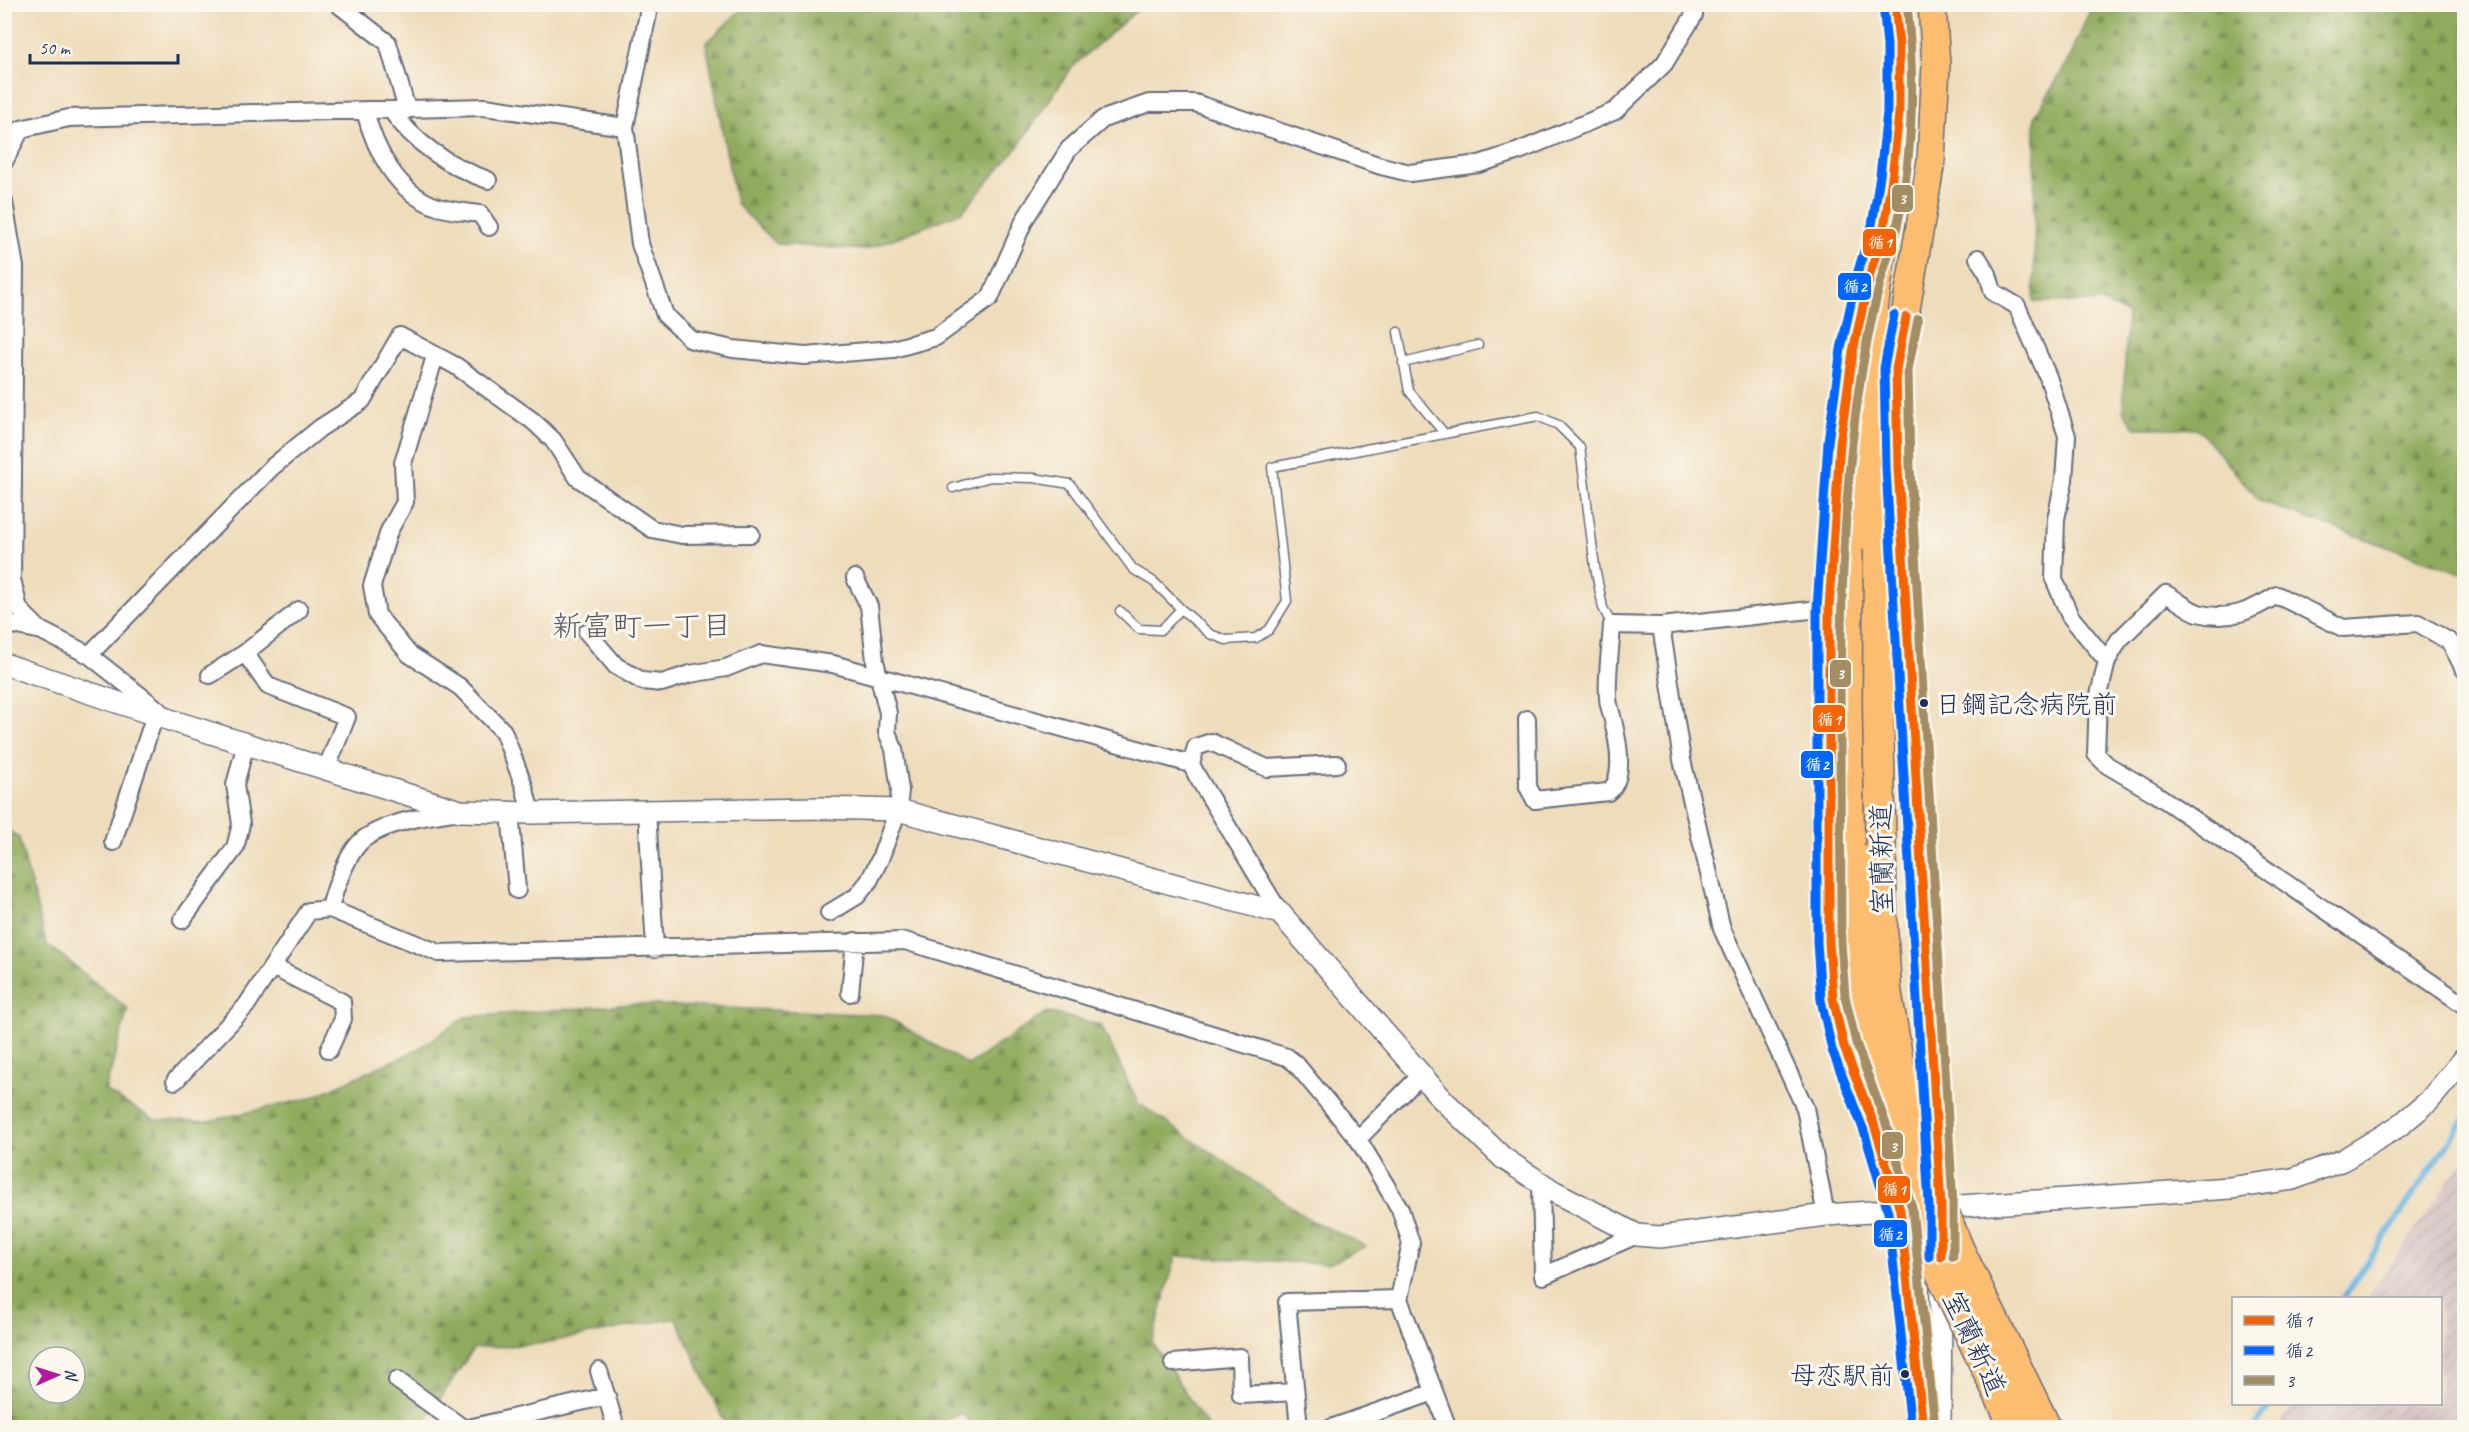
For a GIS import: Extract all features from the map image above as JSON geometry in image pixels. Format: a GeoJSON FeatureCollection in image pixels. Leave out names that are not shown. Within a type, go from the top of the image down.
{"type":"FeatureCollection","features":[{"type":"Feature","properties":{"kind":"highway"},"geometry":{"type":"LineString","coordinates":[[1895,4],[1899,44],[1899,113],[1884,228],[1870,274],[1853,352],[1840,443],[1829,608],[1829,942],[1833,998],[1844,1047],[1875,1127],[1900,1210]]}},
{"type":"Feature","properties":{"kind":"highway"},"geometry":{"type":"LineString","coordinates":[[1932,4],[1936,65],[1931,161],[1896,369],[1900,509],[1951,1206]]}},
{"type":"Feature","properties":{"kind":"highway","name":"室蘭新道"},"geometry":{"type":"LineString","coordinates":[[1884,228],[1869,333],[1861,420],[1878,703],[1882,926],[1886,990],[1901,1079],[1925,1165],[1958,1248],[2046,1428]]}},
{"type":"Feature","properties":{"kind":"highway","name":"室蘭新道"},"geometry":{"type":"LineString","coordinates":[[1896,369],[1882,484],[1867,549],[1854,856],[1857,961],[1865,1031],[1884,1119],[1902,1178],[1929,1245],[2014,1428]]}},
{"type":"Feature","properties":{"kind":"street"},"geometry":{"type":"LineString","coordinates":[[338,4],[388,43],[399,110],[406,132],[463,171],[488,180]]}},
{"type":"Feature","properties":{"kind":"street"},"geometry":{"type":"LineString","coordinates":[[650,4],[625,127],[640,244],[664,315],[692,340],[733,349],[805,356],[893,349],[936,336],[990,298],[1025,219],[1069,149],[1103,119],[1149,103],[1195,103],[1381,166],[1410,173],[1479,164],[1519,151],[1615,111],[1664,64],[1694,15],[1695,4]]}},
{"type":"Feature","properties":{"kind":"street"},"geometry":{"type":"LineString","coordinates":[[4,162],[21,129],[69,118],[485,107],[625,127]]}},
{"type":"Feature","properties":{"kind":"street"},"geometry":{"type":"LineString","coordinates":[[365,111],[372,139],[400,184],[437,207],[480,214],[489,227]]}},
{"type":"Feature","properties":{"kind":"street"},"geometry":{"type":"LineString","coordinates":[[4,202],[15,267],[12,579],[19,609],[45,632],[89,655],[164,718]]}},
{"type":"Feature","properties":{"kind":"street"},"geometry":{"type":"LineString","coordinates":[[1978,258],[1988,274],[1993,292],[2017,306],[2048,377],[2067,436],[2064,480],[2056,519],[2054,579],[2070,616],[2107,661]]}},
{"type":"Feature","properties":{"kind":"street"},"geometry":{"type":"LineString","coordinates":[[89,655],[271,468],[320,428],[362,400],[400,336],[456,366],[533,421],[552,440],[578,478],[652,529],[682,535],[751,534]]}},
{"type":"Feature","properties":{"kind":"street"},"geometry":{"type":"LineString","coordinates":[[435,356],[403,463],[405,502],[389,531],[372,586],[376,615],[409,654],[460,687],[504,731],[524,786],[520,813],[518,890]]}},
{"type":"Feature","properties":{"kind":"street"},"geometry":{"type":"LineString","coordinates":[[829,913],[857,896],[869,881],[880,860],[898,810],[900,780],[888,732],[888,713],[879,677],[869,606],[855,579]]}},
{"type":"Feature","properties":{"kind":"street"},"geometry":{"type":"LineString","coordinates":[[2464,669],[2450,642],[2418,623],[2343,628],[2277,595],[2247,613],[2220,615],[2198,613],[2166,594],[2119,640],[2107,661],[2098,699],[2096,754],[2107,765],[2156,794],[2464,1005]]}},
{"type":"Feature","properties":{"kind":"street"},"geometry":{"type":"LineString","coordinates":[[1527,719],[1528,787],[1535,800],[1589,796],[1608,792],[1616,787],[1619,773],[1614,717],[1609,704],[1612,625],[1661,626],[1829,608]]}},
{"type":"Feature","properties":{"kind":"street"},"geometry":{"type":"LineString","coordinates":[[210,675],[245,653],[299,610]]}},
{"type":"Feature","properties":{"kind":"street"},"geometry":{"type":"LineString","coordinates":[[4,623],[45,632]]}},
{"type":"Feature","properties":{"kind":"street"},"geometry":{"type":"LineString","coordinates":[[1661,626],[1682,760],[1722,929],[1805,1108],[1826,1215]]}},
{"type":"Feature","properties":{"kind":"street"},"geometry":{"type":"LineString","coordinates":[[587,632],[616,666],[642,681],[662,683],[690,674],[726,668],[762,654],[833,664],[1191,764],[1280,914],[1443,1100],[1503,1158],[1541,1183],[1637,1234],[1660,1237],[1826,1215],[2230,1188],[2293,1179],[2343,1160],[2399,1126],[2429,1101],[2464,1059]]}},
{"type":"Feature","properties":{"kind":"street"},"geometry":{"type":"LineString","coordinates":[[245,653],[268,686],[347,717],[327,767]]}},
{"type":"Feature","properties":{"kind":"street"},"geometry":{"type":"LineString","coordinates":[[4,664],[164,718],[327,767],[460,811]]}},
{"type":"Feature","properties":{"kind":"street"},"geometry":{"type":"LineString","coordinates":[[113,842],[164,718]]}},
{"type":"Feature","properties":{"kind":"street"},"geometry":{"type":"LineString","coordinates":[[1191,764],[1196,747],[1211,742],[1267,768],[1337,764]]}},
{"type":"Feature","properties":{"kind":"street"},"geometry":{"type":"LineString","coordinates":[[182,920],[235,848],[241,824],[235,785],[246,743]]}},
{"type":"Feature","properties":{"kind":"street"},"geometry":{"type":"LineString","coordinates":[[330,909],[336,881],[363,839],[407,820],[460,811],[520,813],[820,808],[898,810],[1280,914]]}},
{"type":"Feature","properties":{"kind":"street"},"geometry":{"type":"LineString","coordinates":[[647,811],[655,949]]}},
{"type":"Feature","properties":{"kind":"street"},"geometry":{"type":"LineString","coordinates":[[175,1081],[246,1006],[309,911],[330,909],[439,953],[905,941],[1287,1057],[1296,1064],[1358,1139],[1400,1209],[1411,1243],[1400,1299],[1448,1428]]}},
{"type":"Feature","properties":{"kind":"street"},"geometry":{"type":"LineString","coordinates":[[850,993],[855,941]]}},
{"type":"Feature","properties":{"kind":"street"},"geometry":{"type":"LineString","coordinates":[[273,967],[342,1002],[343,1019],[329,1050]]}},
{"type":"Feature","properties":{"kind":"street"},"geometry":{"type":"LineString","coordinates":[[1358,1139],[1422,1074]]}},
{"type":"Feature","properties":{"kind":"street"},"geometry":{"type":"LineString","coordinates":[[1541,1183],[1543,1276],[1637,1234]]}},
{"type":"Feature","properties":{"kind":"street"},"geometry":{"type":"LineString","coordinates":[[1940,1428],[1951,1206]]}},
{"type":"Feature","properties":{"kind":"street"},"geometry":{"type":"LineString","coordinates":[[1900,1210],[1923,1428]]}},
{"type":"Feature","properties":{"kind":"street"},"geometry":{"type":"LineString","coordinates":[[1299,1428],[1287,1302],[1400,1299]]}},
{"type":"Feature","properties":{"kind":"street"},"geometry":{"type":"LineString","coordinates":[[1173,1363],[1240,1357],[1241,1395],[1295,1392]]}},
{"type":"Feature","properties":{"kind":"street"},"geometry":{"type":"LineString","coordinates":[[599,1371],[616,1428]]}},
{"type":"Feature","properties":{"kind":"street"},"geometry":{"type":"LineString","coordinates":[[397,1380],[463,1428]]}},
{"type":"Feature","properties":{"kind":"street"},"geometry":{"type":"LineString","coordinates":[[1331,1428],[1434,1392]]}},
{"type":"Feature","properties":{"kind":"street"},"geometry":{"type":"LineString","coordinates":[[468,1428],[607,1396]]}},
{"type":"Feature","properties":{"kind":"lane"},"geometry":{"type":"LineString","coordinates":[[1398,332],[1408,391],[1444,433]]}},
{"type":"Feature","properties":{"kind":"lane"},"geometry":{"type":"LineString","coordinates":[[1403,363],[1478,345]]}},
{"type":"Feature","properties":{"kind":"lane"},"geometry":{"type":"LineString","coordinates":[[953,488],[990,477],[1035,478],[1070,484],[1133,569],[1154,582],[1210,634],[1226,640],[1256,638],[1269,630],[1287,601],[1272,467],[1538,416],[1558,425],[1580,447],[1599,588],[1603,608],[1612,625]]}},
{"type":"Feature","properties":{"kind":"lane"},"geometry":{"type":"LineString","coordinates":[[1120,611],[1139,629],[1161,630],[1181,609]]}},
{"type":"Feature","properties":{"kind":"shaded area"},"geometry":{"type":"Polygon","coordinates":[[[2464,1160],[2464,1427],[2277,1427],[2293,1405],[2442,1405],[2442,1297],[2368,1297],[2464,1160]]]}},
{"type":"Feature","properties":{"kind":"green space"},"geometry":{"type":"Polygon","coordinates":[[[746,5],[1143,5],[1072,67],[1017,148],[962,212],[865,250],[777,244],[736,204],[706,43],[746,5]]]}},
{"type":"Feature","properties":{"kind":"green space"},"geometry":{"type":"Polygon","coordinates":[[[2092,5],[2464,5],[2464,574],[2261,502],[2197,428],[2136,428],[2123,411],[2127,314],[2103,302],[2034,302],[2035,116],[2069,60],[2092,5]]]}},
{"type":"Feature","properties":{"kind":"green space"},"geometry":{"type":"Polygon","coordinates":[[[4,827],[19,838],[46,943],[128,1009],[105,1091],[155,1120],[208,1121],[311,1098],[418,1049],[465,1017],[635,1004],[884,1015],[968,1065],[1047,1012],[1101,1025],[1138,1103],[1314,1222],[1366,1246],[1329,1264],[1176,1256],[1152,1342],[1208,1427],[974,1427],[962,1413],[933,1427],[727,1427],[676,1318],[538,1344],[474,1348],[421,1427],[5,1427],[4,827]]]}},
{"type":"Feature","properties":{"kind":"waterway"},"geometry":{"type":"LineString","coordinates":[[2344,1297],[2464,1120]]}},
{"type":"Feature","properties":{"kind":"waterway"},"geometry":{"type":"LineString","coordinates":[[2254,1428],[2270,1405]]}},
{"type":"Feature","properties":{"kind":"transit line","name":"循1"},"geometry":{"type":"LineString","coordinates":[[1895,4],[1899,44],[1899,113],[1892,178],[1884,228],[1870,274],[1853,352],[1840,443],[1829,608],[1829,942],[1833,998],[1844,1047],[1875,1127],[1900,1210],[1923,1428]]}},
{"type":"Feature","properties":{"kind":"transit line","name":"3"},"geometry":{"type":"LineString","coordinates":[[1907,4],[1912,90],[1906,175],[1896,231],[1877,297],[1864,360],[1854,423],[1847,506],[1840,693],[1841,942],[1845,996],[1856,1043],[1886,1124],[1912,1208],[1935,1427]]}},
{"type":"Feature","properties":{"kind":"transit line","name":"循2"},"geometry":{"type":"LineString","coordinates":[[1883,5],[1887,45],[1887,112],[1880,176],[1872,225],[1858,271],[1841,349],[1828,442],[1817,608],[1817,942],[1821,1000],[1832,1050],[1864,1131],[1888,1212],[1911,1428]]}},
{"type":"Feature","properties":{"kind":"transit line","name":"循2"},"geometry":{"type":"LineString","coordinates":[[1894,315],[1884,368],[1886,468],[1929,1206],[1929,1257]]}},
{"type":"Feature","properties":{"kind":"transit line","name":"循1"},"geometry":{"type":"LineString","coordinates":[[1906,317],[1896,369],[1898,468],[1941,1206],[1941,1257]]}},
{"type":"Feature","properties":{"kind":"transit line","name":"3"},"geometry":{"type":"LineString","coordinates":[[1918,319],[1908,370],[1910,468],[1953,1205],[1953,1257]]}},
{"type":"Feature","properties":{"kind":"place","name":"日鋼記念病院前"},"geometry":{"type":"Point","coordinates":[1924,703]}},
{"type":"Feature","properties":{"kind":"place","name":"母恋駅前"},"geometry":{"type":"Point","coordinates":[1905,1374]}},
{"type":"Feature","properties":{"kind":"district","name":"新富町一丁目"},"geometry":{"type":"Point","coordinates":[642,626]}}]}
